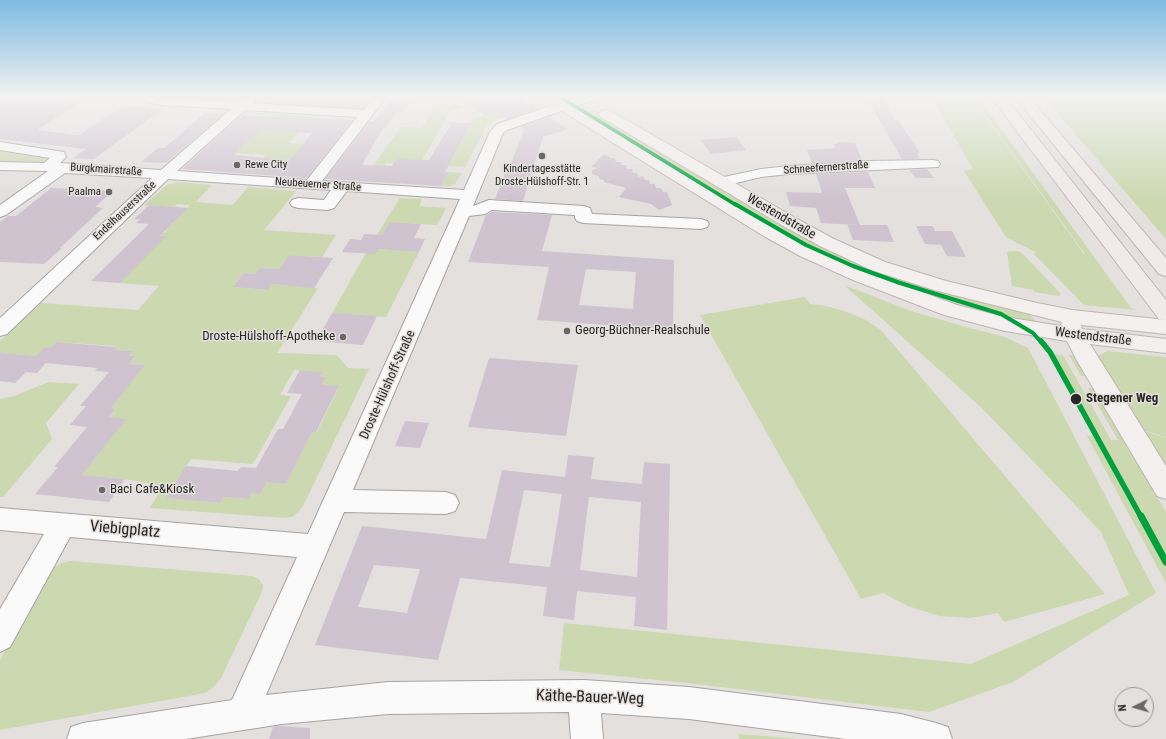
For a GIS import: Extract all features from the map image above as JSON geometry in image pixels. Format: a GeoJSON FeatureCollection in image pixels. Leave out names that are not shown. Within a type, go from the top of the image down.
{"type":"FeatureCollection","features":[{"type":"Feature","properties":{"kind":"highway"},"geometry":{"type":"LineString","coordinates":[[1025,131],[1166,314]]}},
{"type":"Feature","properties":{"kind":"highway"},"geometry":{"type":"LineString","coordinates":[[1051,131],[1127,221],[1166,270]]}},
{"type":"Feature","properties":{"kind":"highway"},"geometry":{"type":"LineString","coordinates":[[1127,221],[1166,261]]}},
{"type":"Feature","properties":{"kind":"highway"},"geometry":{"type":"LineString","coordinates":[[1152,297],[1166,326]]}},
{"type":"Feature","properties":{"kind":"main road","name":"Westendstraße"},"geometry":{"type":"LineString","coordinates":[[619,131],[768,231],[813,255],[860,276],[951,310],[1005,324],[1079,323],[1166,326]]}},
{"type":"Feature","properties":{"kind":"main road","name":"Westendstraße"},"geometry":{"type":"LineString","coordinates":[[629,131],[828,243],[878,266],[941,286],[1031,308],[1079,323],[1103,339],[1166,346]]}},
{"type":"Feature","properties":{"kind":"main road"},"geometry":{"type":"LineString","coordinates":[[1079,323],[1087,360],[1166,488]]}},
{"type":"Feature","properties":{"kind":"street","name":"Endelhauserstraße"},"geometry":{"type":"LineString","coordinates":[[0,329],[165,174],[213,131]]}},
{"type":"Feature","properties":{"kind":"street"},"geometry":{"type":"LineString","coordinates":[[311,185],[352,131]]}},
{"type":"Feature","properties":{"kind":"street","name":"Droste-Hülshoff-Straße"},"geometry":{"type":"LineString","coordinates":[[242,714],[468,203],[498,131]]}},
{"type":"Feature","properties":{"kind":"street","name":"Burgkmairstraße"},"geometry":{"type":"LineString","coordinates":[[0,146],[59,155],[55,167]]}},
{"type":"Feature","properties":{"kind":"street","name":"Schneefernerstraße"},"geometry":{"type":"LineString","coordinates":[[720,182],[761,173],[789,170],[869,165],[933,164]]}},
{"type":"Feature","properties":{"kind":"street","name":"Burgkmairstraße"},"geometry":{"type":"LineString","coordinates":[[0,166],[55,167],[165,174]]}},
{"type":"Feature","properties":{"kind":"street"},"geometry":{"type":"LineString","coordinates":[[0,212],[55,167]]}},
{"type":"Feature","properties":{"kind":"street","name":"Neubeuerner Straße"},"geometry":{"type":"LineString","coordinates":[[165,174],[342,186],[468,203],[479,211],[489,205],[584,211],[583,218],[701,224]]}},
{"type":"Feature","properties":{"kind":"street"},"geometry":{"type":"LineString","coordinates":[[298,204],[328,205],[342,186]]}},
{"type":"Feature","properties":{"kind":"street"},"geometry":{"type":"LineString","coordinates":[[337,500],[446,503]]}},
{"type":"Feature","properties":{"kind":"street","name":"Viebigplatz"},"geometry":{"type":"LineString","coordinates":[[0,519],[316,547]]}},
{"type":"Feature","properties":{"kind":"street"},"geometry":{"type":"LineString","coordinates":[[0,637],[63,525]]}},
{"type":"Feature","properties":{"kind":"street"},"geometry":{"type":"LineString","coordinates":[[584,696],[587,739]]}},
{"type":"Feature","properties":{"kind":"street","name":"Käthe-Bauer-Weg"},"geometry":{"type":"LineString","coordinates":[[242,714],[282,708],[388,698],[584,696],[688,703],[901,730],[936,739]]}},
{"type":"Feature","properties":{"kind":"street"},"geometry":{"type":"LineString","coordinates":[[82,739],[242,714]]}},
{"type":"Feature","properties":{"kind":"green space"},"geometry":{"type":"Polygon","coordinates":[[[221,131],[300,131],[289,143],[333,146],[308,176],[312,161],[263,158],[265,155],[228,152],[253,136],[218,134],[221,131]]]}},
{"type":"Feature","properties":{"kind":"green space"},"geometry":{"type":"Polygon","coordinates":[[[398,131],[439,131],[419,165],[386,163],[384,168],[372,167],[398,131]]]}},
{"type":"Feature","properties":{"kind":"green space"},"geometry":{"type":"Polygon","coordinates":[[[467,131],[484,131],[465,167],[448,166],[467,131]]]}},
{"type":"Feature","properties":{"kind":"green space"},"geometry":{"type":"Polygon","coordinates":[[[617,131],[629,131],[775,222],[822,246],[1026,311],[1038,323],[974,310],[931,298],[810,250],[617,131]]]}},
{"type":"Feature","properties":{"kind":"green space"},"geometry":{"type":"Polygon","coordinates":[[[951,131],[996,131],[1084,254],[1037,253],[1006,237],[964,171],[973,169],[951,131]]]}},
{"type":"Feature","properties":{"kind":"green space"},"geometry":{"type":"Polygon","coordinates":[[[997,131],[1003,131],[1131,308],[1136,310],[1084,305],[1033,253],[1085,254],[997,131]]]}},
{"type":"Feature","properties":{"kind":"green space"},"geometry":{"type":"Polygon","coordinates":[[[1073,131],[1166,131],[1166,239],[1073,131]]]}},
{"type":"Feature","properties":{"kind":"green space"},"geometry":{"type":"Polygon","coordinates":[[[0,150],[52,157],[47,162],[41,163],[0,163],[0,150]]]}},
{"type":"Feature","properties":{"kind":"green space"},"geometry":{"type":"Polygon","coordinates":[[[448,172],[462,173],[455,184],[450,186],[441,186],[448,172]]]}},
{"type":"Feature","properties":{"kind":"green space"},"geometry":{"type":"Polygon","coordinates":[[[177,182],[212,185],[196,202],[233,205],[248,187],[296,191],[264,230],[336,235],[322,257],[289,255],[279,269],[260,268],[257,274],[244,273],[233,287],[267,290],[271,284],[318,288],[277,353],[337,355],[348,368],[369,369],[303,506],[292,517],[284,518],[150,508],[163,486],[125,479],[82,475],[125,419],[109,417],[115,409],[111,408],[144,365],[129,364],[135,357],[129,356],[132,351],[114,350],[116,346],[56,342],[50,348],[44,347],[36,356],[0,353],[0,341],[41,303],[138,310],[159,286],[120,283],[165,236],[154,235],[157,232],[164,233],[190,205],[177,204],[175,207],[144,205],[167,185],[177,182]],[[294,370],[280,395],[291,396],[253,464],[191,459],[166,498],[220,503],[224,497],[248,499],[252,493],[266,482],[286,484],[312,432],[317,432],[339,387],[322,385],[326,377],[320,376],[322,372],[294,370]]]}},
{"type":"Feature","properties":{"kind":"green space"},"geometry":{"type":"Polygon","coordinates":[[[400,198],[422,199],[419,206],[446,208],[437,225],[390,222],[382,236],[377,235],[400,198]]]}},
{"type":"Feature","properties":{"kind":"green space"},"geometry":{"type":"Polygon","coordinates":[[[378,249],[419,252],[386,317],[332,313],[366,253],[378,249]]]}},
{"type":"Feature","properties":{"kind":"green space"},"geometry":{"type":"Polygon","coordinates":[[[1018,251],[1023,254],[1060,293],[1060,296],[1034,292],[1033,290],[1012,286],[1007,252],[1018,251]]]}},
{"type":"Feature","properties":{"kind":"green space"},"geometry":{"type":"Polygon","coordinates":[[[844,285],[911,311],[1005,337],[1028,348],[1156,593],[1013,682],[929,712],[687,683],[559,670],[564,623],[971,664],[1129,595],[1101,532],[982,408],[844,285]]]}},
{"type":"Feature","properties":{"kind":"green space"},"geometry":{"type":"Polygon","coordinates":[[[805,297],[810,304],[826,306],[844,311],[864,319],[881,330],[1105,594],[1004,622],[998,613],[970,618],[939,616],[908,606],[883,593],[861,599],[700,315],[805,297]]]}},
{"type":"Feature","properties":{"kind":"green space"},"geometry":{"type":"Polygon","coordinates":[[[1107,351],[1165,357],[1166,437],[1136,428],[1097,357],[1107,351]]]}},
{"type":"Feature","properties":{"kind":"green space"},"geometry":{"type":"Polygon","coordinates":[[[1048,354],[1063,355],[1111,440],[1118,440],[1088,388],[1093,388],[1086,376],[1081,376],[1069,355],[1075,356],[1166,512],[1166,583],[1087,436],[1094,436],[1048,354]]]}},
{"type":"Feature","properties":{"kind":"green space"},"geometry":{"type":"Polygon","coordinates":[[[49,382],[79,384],[46,423],[52,439],[3,497],[0,497],[0,399],[14,396],[49,382]]]}},
{"type":"Feature","properties":{"kind":"green space"},"geometry":{"type":"Polygon","coordinates":[[[1142,430],[1166,438],[1166,469],[1142,430]]]}},
{"type":"Feature","properties":{"kind":"green space"},"geometry":{"type":"Polygon","coordinates":[[[71,561],[252,576],[259,579],[263,586],[261,594],[221,678],[214,687],[205,693],[0,730],[0,660],[45,575],[62,563],[71,561]]]}},
{"type":"Feature","properties":{"kind":"green space"},"geometry":{"type":"Polygon","coordinates":[[[738,734],[765,736],[797,739],[739,739],[738,734]]]}},
{"type":"Feature","properties":{"kind":"building"},"geometry":{"type":"Polygon","coordinates":[[[0,131],[49,131],[79,135],[84,131],[132,131],[94,159],[73,158],[86,149],[0,139],[0,131]]]}},
{"type":"Feature","properties":{"kind":"building"},"geometry":{"type":"Polygon","coordinates":[[[183,131],[203,131],[166,163],[141,162],[158,148],[164,148],[183,131]]]}},
{"type":"Feature","properties":{"kind":"building"},"geometry":{"type":"Polygon","coordinates":[[[224,131],[258,131],[234,155],[290,160],[312,133],[286,131],[344,131],[307,178],[182,169],[224,131]]]}},
{"type":"Feature","properties":{"kind":"building"},"geometry":{"type":"Polygon","coordinates":[[[362,131],[382,131],[362,165],[392,166],[397,159],[429,160],[446,131],[466,131],[445,172],[448,172],[441,186],[325,179],[362,131]]]}},
{"type":"Feature","properties":{"kind":"building"},"geometry":{"type":"Polygon","coordinates":[[[523,131],[560,131],[543,137],[523,201],[495,199],[505,173],[507,173],[523,131]]]}},
{"type":"Feature","properties":{"kind":"building"},"geometry":{"type":"Polygon","coordinates":[[[886,131],[906,131],[920,153],[917,153],[920,159],[902,159],[886,131]]]}},
{"type":"Feature","properties":{"kind":"building"},"geometry":{"type":"Polygon","coordinates":[[[736,137],[746,150],[711,154],[701,140],[736,137]]]}},
{"type":"Feature","properties":{"kind":"building"},"geometry":{"type":"Polygon","coordinates":[[[837,142],[855,143],[862,160],[812,163],[807,150],[835,148],[834,144],[838,144],[837,142]]]}},
{"type":"Feature","properties":{"kind":"building"},"geometry":{"type":"Polygon","coordinates":[[[604,154],[611,158],[615,158],[616,162],[621,162],[622,165],[626,165],[627,169],[632,169],[633,173],[637,173],[639,177],[643,176],[645,180],[649,180],[650,184],[655,184],[656,188],[661,188],[663,192],[667,192],[672,205],[659,210],[651,204],[619,197],[626,188],[604,182],[604,180],[599,179],[599,176],[592,174],[592,170],[598,168],[591,167],[604,154]]]}},
{"type":"Feature","properties":{"kind":"building"},"geometry":{"type":"Polygon","coordinates":[[[927,169],[934,178],[916,178],[909,170],[927,169]]]}},
{"type":"Feature","properties":{"kind":"building"},"geometry":{"type":"Polygon","coordinates":[[[868,172],[875,188],[845,188],[860,225],[887,225],[894,242],[853,240],[847,224],[821,223],[816,208],[790,206],[786,192],[822,193],[816,174],[868,172]]]}},
{"type":"Feature","properties":{"kind":"building"},"geometry":{"type":"Polygon","coordinates":[[[51,188],[113,191],[95,207],[103,208],[44,264],[0,262],[0,222],[8,216],[16,216],[51,188]]]}},
{"type":"Feature","properties":{"kind":"building"},"geometry":{"type":"Polygon","coordinates":[[[149,205],[188,208],[160,236],[166,236],[120,283],[91,281],[149,224],[136,223],[140,219],[134,219],[149,205]]]}},
{"type":"Feature","properties":{"kind":"building"},"geometry":{"type":"Polygon","coordinates":[[[492,212],[552,215],[542,251],[674,260],[673,330],[537,320],[549,267],[468,262],[486,215],[492,212]],[[586,269],[579,305],[633,309],[636,272],[586,269]]]}},
{"type":"Feature","properties":{"kind":"building"},"geometry":{"type":"Polygon","coordinates":[[[390,222],[421,224],[414,238],[425,239],[419,252],[378,249],[375,254],[342,252],[350,239],[361,240],[364,234],[382,235],[390,222]]]}},
{"type":"Feature","properties":{"kind":"building"},"geometry":{"type":"Polygon","coordinates":[[[916,226],[933,226],[935,231],[952,231],[966,257],[947,256],[941,245],[925,244],[916,226]]]}},
{"type":"Feature","properties":{"kind":"building"},"geometry":{"type":"Polygon","coordinates":[[[289,255],[333,258],[314,288],[271,284],[268,290],[233,287],[244,273],[255,274],[260,268],[279,269],[289,255]]]}},
{"type":"Feature","properties":{"kind":"building"},"geometry":{"type":"Polygon","coordinates":[[[332,313],[377,316],[363,345],[316,341],[332,313]]]}},
{"type":"Feature","properties":{"kind":"building"},"geometry":{"type":"Polygon","coordinates":[[[56,342],[117,347],[114,350],[133,351],[129,356],[135,356],[129,364],[145,365],[111,408],[115,409],[109,417],[126,419],[82,475],[125,479],[109,502],[35,494],[58,467],[54,467],[87,427],[70,425],[86,406],[80,406],[109,372],[95,371],[97,368],[46,363],[37,373],[26,372],[15,383],[0,381],[0,353],[36,356],[44,347],[50,348],[56,342]]]}},
{"type":"Feature","properties":{"kind":"building"},"geometry":{"type":"Polygon","coordinates":[[[489,358],[578,365],[566,436],[468,427],[489,358]]]}},
{"type":"Feature","properties":{"kind":"building"},"geometry":{"type":"Polygon","coordinates":[[[300,370],[322,372],[320,376],[326,377],[322,385],[339,386],[316,432],[312,432],[286,484],[266,482],[260,494],[252,493],[248,499],[224,497],[220,503],[166,498],[186,466],[238,471],[241,467],[256,468],[278,429],[283,429],[302,394],[287,393],[300,370]]]}},
{"type":"Feature","properties":{"kind":"building"},"geometry":{"type":"Polygon","coordinates":[[[405,421],[429,423],[420,448],[395,446],[405,421]]]}},
{"type":"Feature","properties":{"kind":"building"},"geometry":{"type":"Polygon","coordinates":[[[568,455],[594,457],[591,479],[642,484],[644,462],[670,464],[667,630],[634,626],[636,597],[577,591],[574,620],[543,616],[547,587],[460,578],[438,660],[315,645],[362,526],[486,539],[502,470],[565,477],[568,455]],[[524,490],[509,563],[550,567],[562,494],[524,490]],[[589,497],[580,570],[637,577],[641,502],[589,497]],[[374,565],[358,607],[407,613],[420,569],[374,565]]]}},
{"type":"Feature","properties":{"kind":"building"},"geometry":{"type":"Polygon","coordinates":[[[273,727],[310,728],[310,739],[269,739],[273,727]]]}},
{"type":"Feature","properties":{"kind":"transit line"},"geometry":{"type":"LineString","coordinates":[[616,131],[762,221],[806,245],[853,266],[900,283],[1001,314],[1033,333],[1050,352],[1166,562]]}},
{"type":"Feature","properties":{"kind":"place","name":"Kindertagesstätte Droste-Hülshoff-Str. 1"},"geometry":{"type":"Point","coordinates":[542,156]}},
{"type":"Feature","properties":{"kind":"place","name":"Rewe City"},"geometry":{"type":"Point","coordinates":[237,165]}},
{"type":"Feature","properties":{"kind":"place","name":"Paalma"},"geometry":{"type":"Point","coordinates":[109,192]}},
{"type":"Feature","properties":{"kind":"place","name":"Georg-Büchner-Realschule"},"geometry":{"type":"Point","coordinates":[567,331]}},
{"type":"Feature","properties":{"kind":"place","name":"Droste-Hülshoff-Apotheke"},"geometry":{"type":"Point","coordinates":[343,337]}},
{"type":"Feature","properties":{"kind":"place","name":"Stegener Weg"},"geometry":{"type":"Point","coordinates":[1076,399]}},
{"type":"Feature","properties":{"kind":"place","name":"Baci Cafe&Kiosk"},"geometry":{"type":"Point","coordinates":[102,490]}}]}
